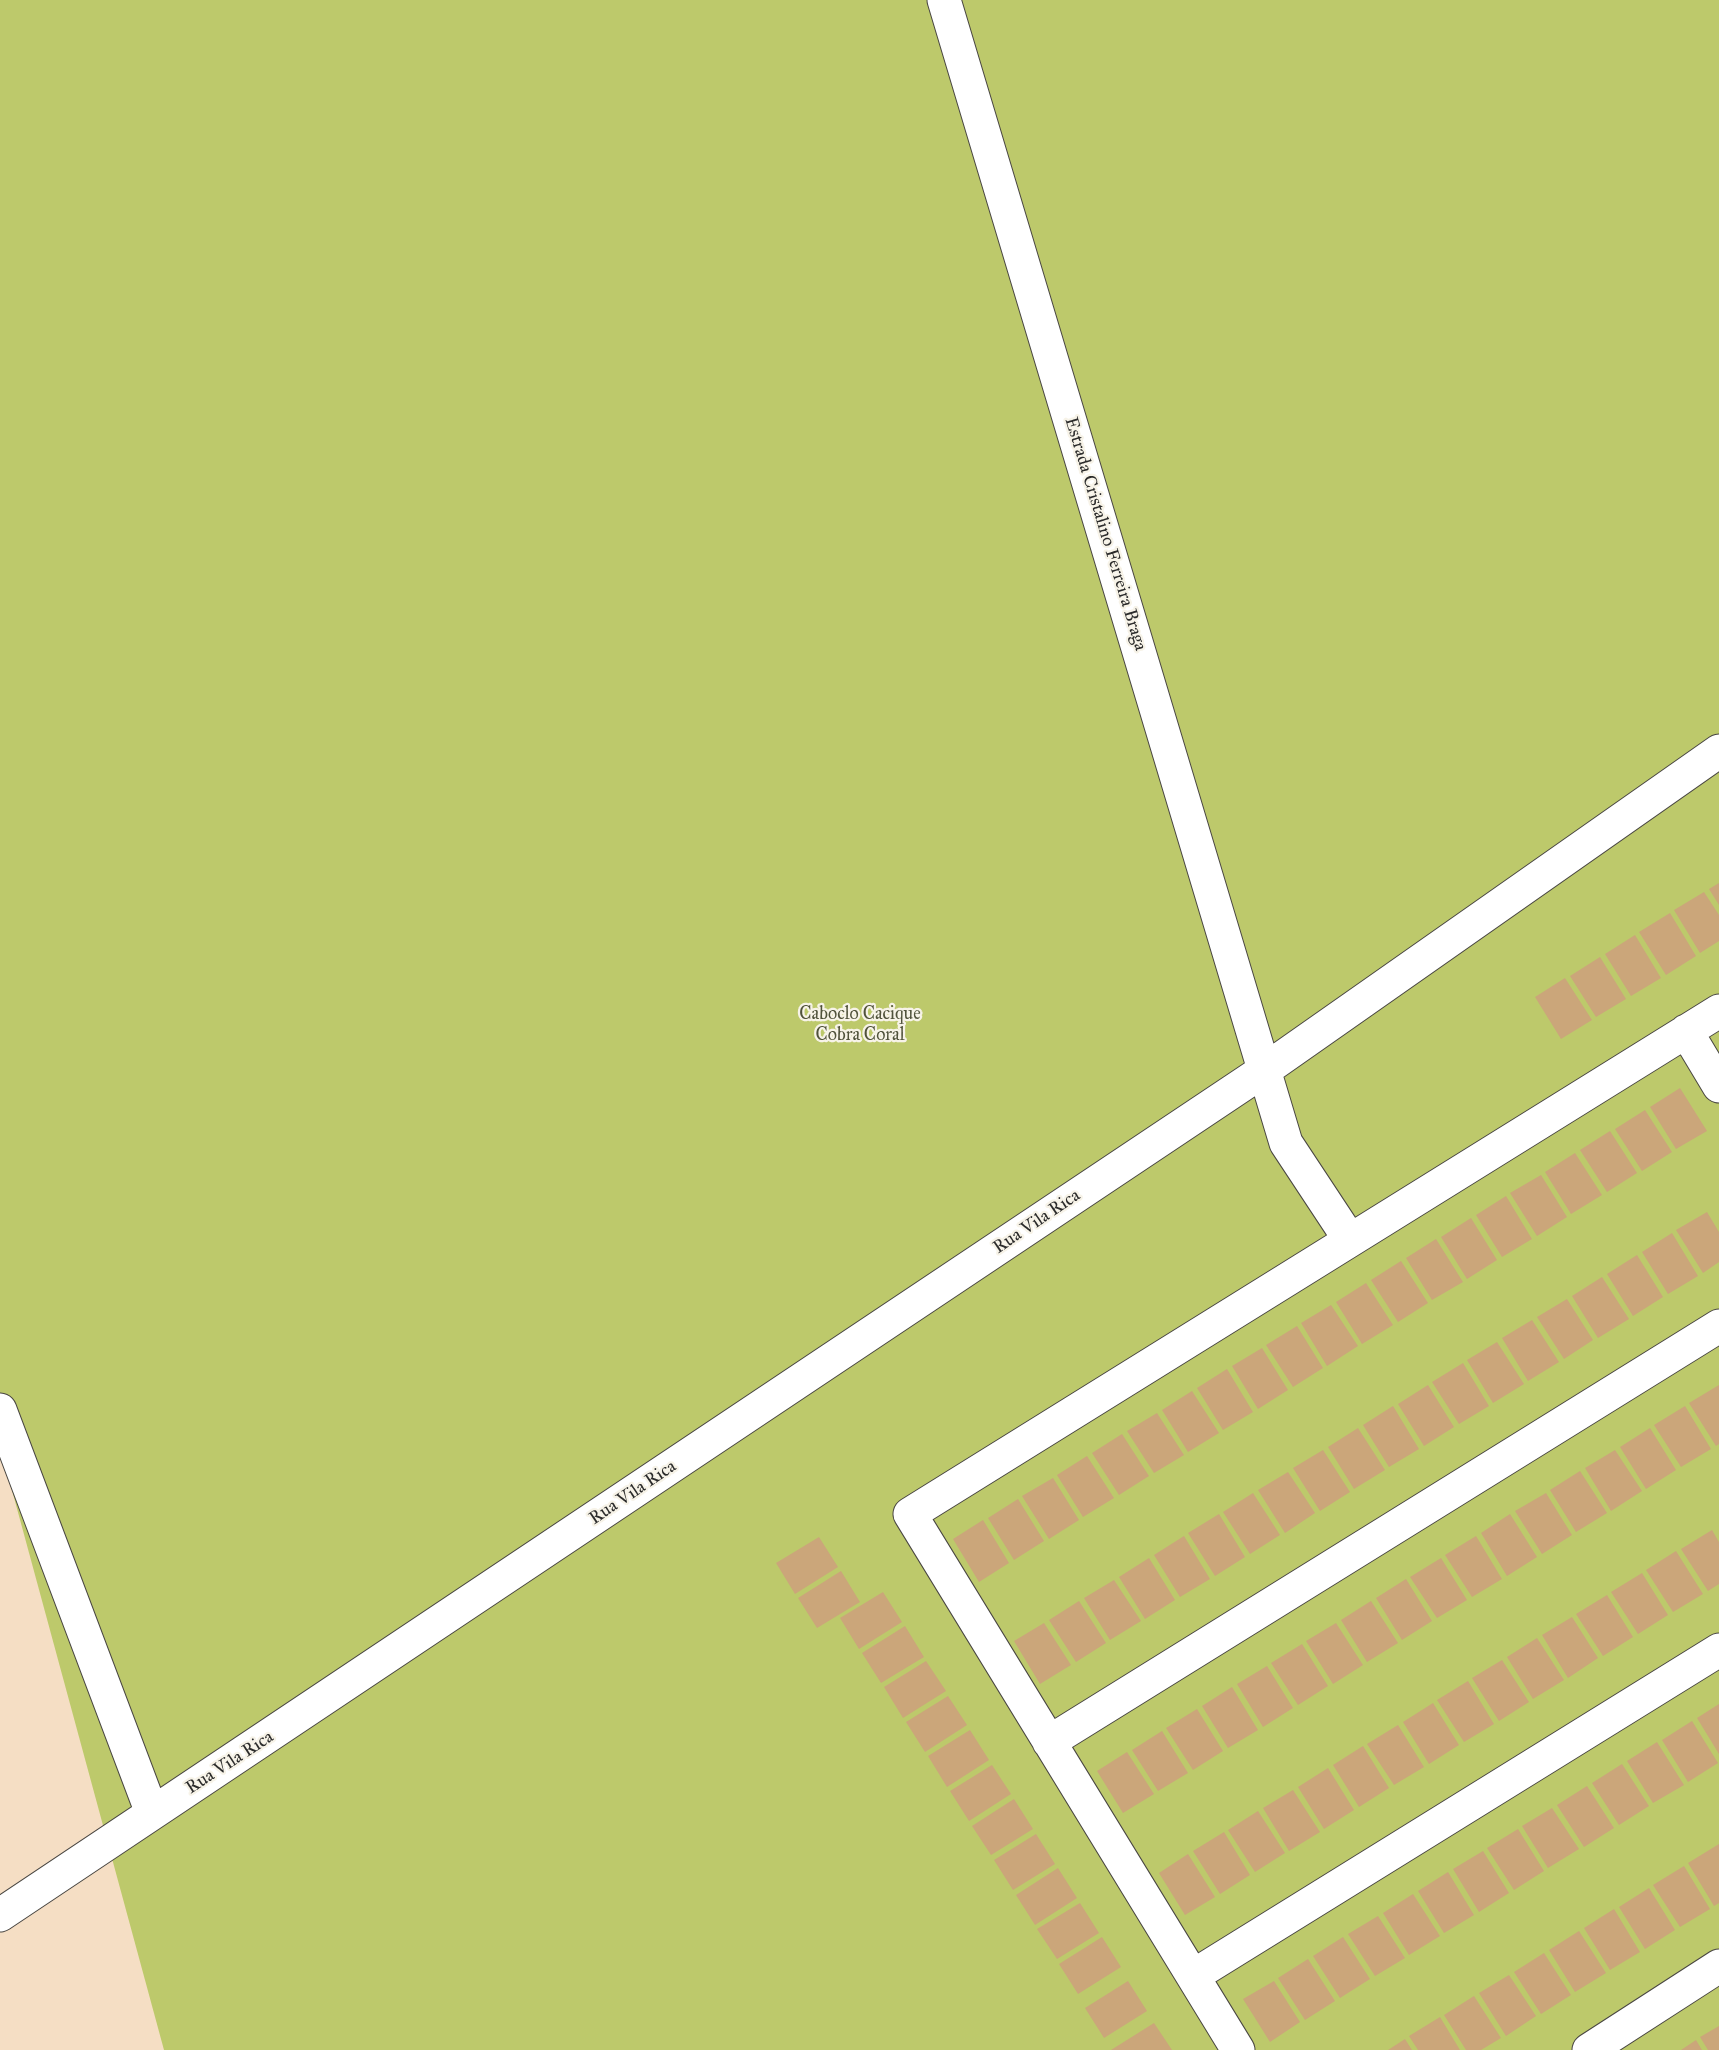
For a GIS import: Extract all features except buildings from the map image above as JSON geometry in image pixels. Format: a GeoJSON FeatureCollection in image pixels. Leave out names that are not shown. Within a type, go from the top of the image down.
{"type":"FeatureCollection","features":[{"type":"Feature","properties":{"kind":"street","name":"Estrada Cristalino Ferreira Braga"},"geometry":{"type":"LineString","coordinates":[[944,0],[1266,1069],[1286,1143],[1350,1240]]}},
{"type":"Feature","properties":{"kind":"street","name":"Rua Vila Rica"},"geometry":{"type":"LineString","coordinates":[[0,1915],[1266,1069],[1719,751]]}},
{"type":"Feature","properties":{"kind":"street"},"geometry":{"type":"LineString","coordinates":[[1238,2050],[910,1514],[1719,1011]]}},
{"type":"Feature","properties":{"kind":"street"},"geometry":{"type":"LineString","coordinates":[[1686,1031],[1719,1086]]}},
{"type":"Feature","properties":{"kind":"street"},"geometry":{"type":"LineString","coordinates":[[1049,1742],[1719,1326]]}},
{"type":"Feature","properties":{"kind":"street"},"geometry":{"type":"LineString","coordinates":[[0,1410],[7,1452],[152,1813]]}},
{"type":"Feature","properties":{"kind":"street"},"geometry":{"type":"LineString","coordinates":[[1193,1976],[1719,1650]]}},
{"type":"Feature","properties":{"kind":"street"},"geometry":{"type":"LineString","coordinates":[[1588,2050],[1719,1966]]}},
{"type":"Feature","properties":{"kind":"green space","name":"Caboclo Cacique Cobra Coral"},"geometry":{"type":"Polygon","coordinates":[[[0,0],[1719,0],[1719,2050],[164,2050],[0,1446],[0,0]]]}}]}
